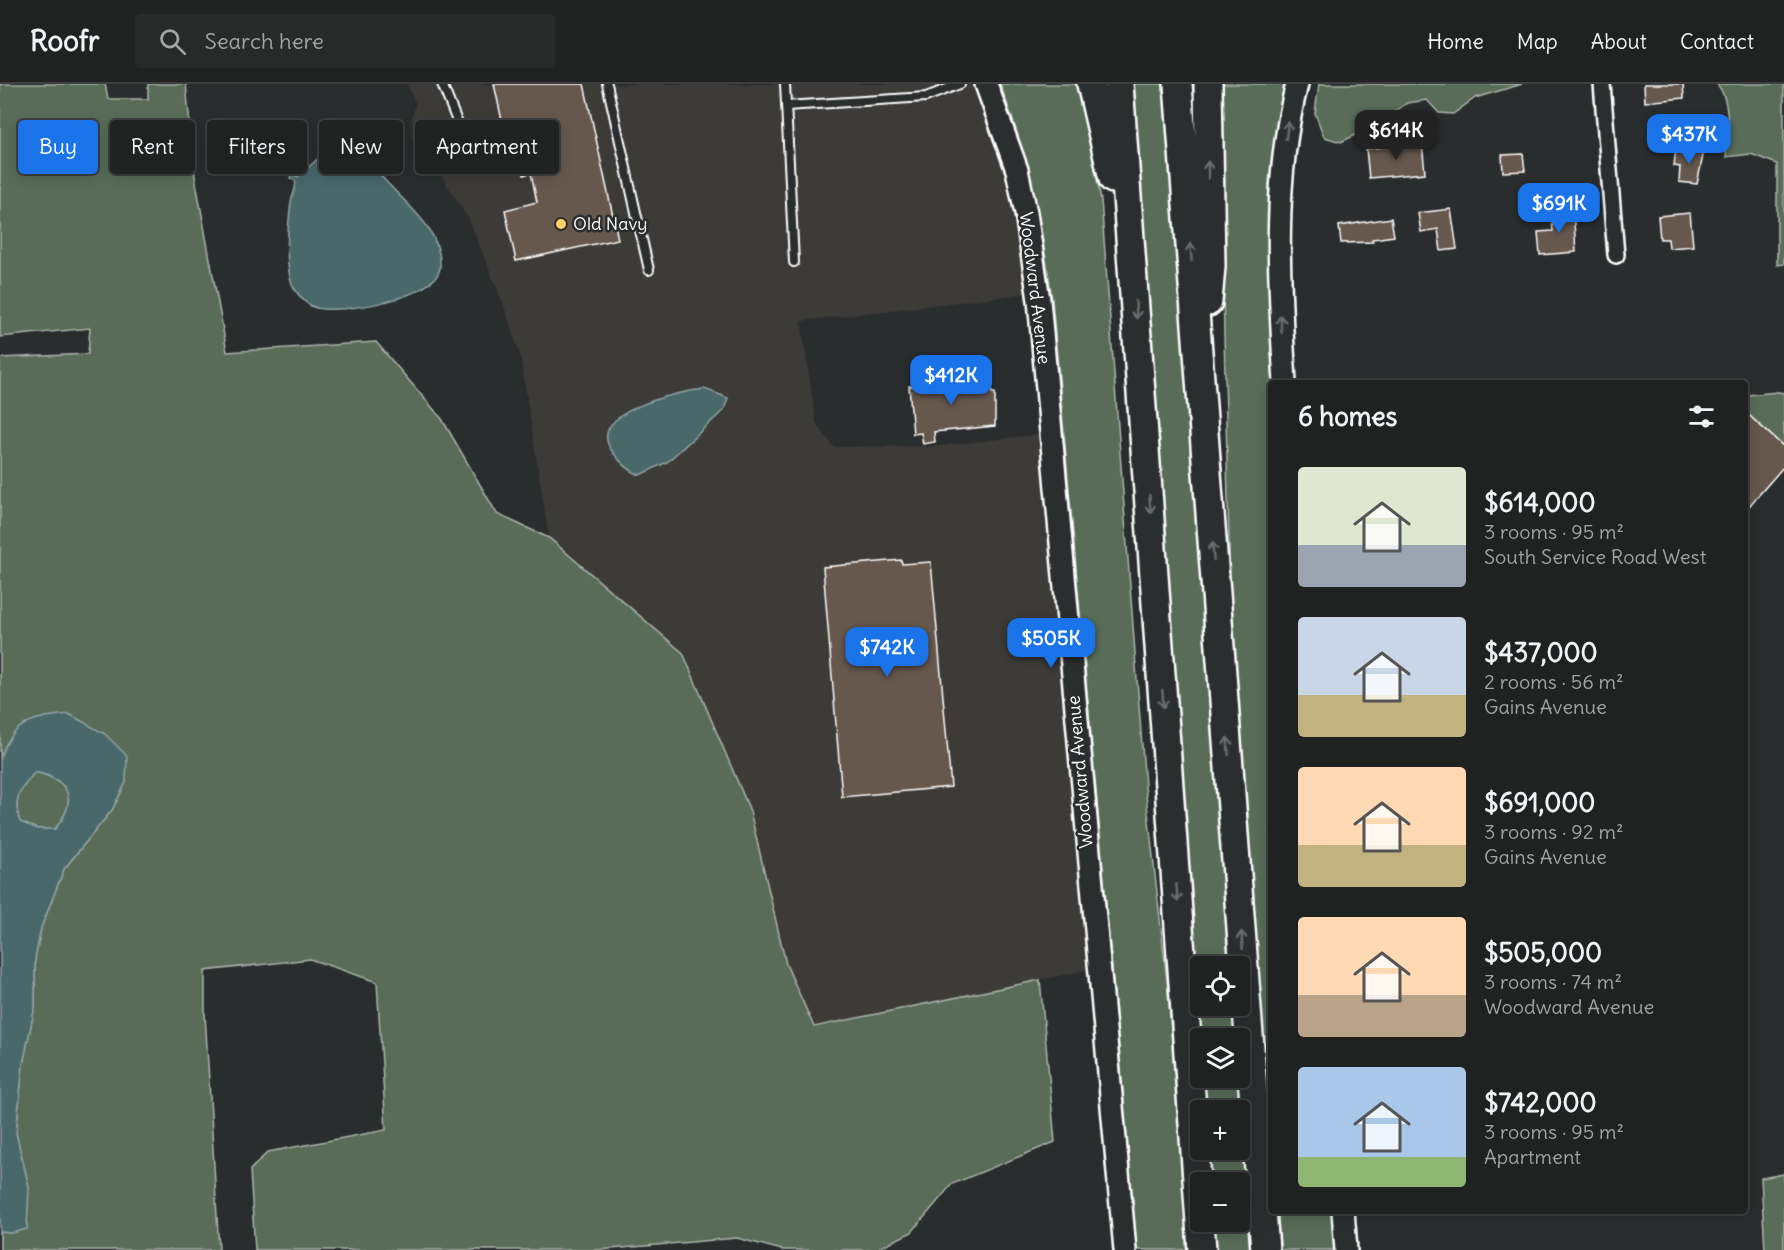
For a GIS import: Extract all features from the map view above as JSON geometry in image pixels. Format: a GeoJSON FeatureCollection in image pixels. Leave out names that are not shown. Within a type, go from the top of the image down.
{"type":"FeatureCollection","features":[{"type":"Feature","properties":{"kind":"highway"},"geometry":{"type":"LineString","coordinates":[[1091,84],[1134,272]]}},
{"type":"Feature","properties":{"kind":"highway"},"geometry":{"type":"LineString","coordinates":[[1119,84],[1202,1250]]}},
{"type":"Feature","properties":{"kind":"highway"},"geometry":{"type":"LineString","coordinates":[[1178,84],[1265,1250]]}},
{"type":"Feature","properties":{"kind":"highway"},"geometry":{"type":"LineString","coordinates":[[1202,396],[1211,266],[1208,84]]}},
{"type":"Feature","properties":{"kind":"main road","name":"Woodward Avenue"},"geometry":{"type":"LineString","coordinates":[[986,84],[1017,170],[1039,300],[1125,1250]]}},
{"type":"Feature","properties":{"kind":"main road"},"geometry":{"type":"LineString","coordinates":[[1285,380],[1278,271],[1280,205],[1289,116],[1297,84]]}},
{"type":"Feature","properties":{"kind":"main road"},"geometry":{"type":"LineString","coordinates":[[1343,1214],[1346,1250]]}},
{"type":"Feature","properties":{"kind":"street"},"geometry":{"type":"LineString","coordinates":[[1602,84],[1616,255]]}},
{"type":"Feature","properties":{"kind":"lane"},"geometry":{"type":"LineString","coordinates":[[442,84],[457,120]]}},
{"type":"Feature","properties":{"kind":"lane"},"geometry":{"type":"LineString","coordinates":[[607,84],[649,270]]}},
{"type":"Feature","properties":{"kind":"lane"},"geometry":{"type":"LineString","coordinates":[[784,84],[794,262]]}},
{"type":"Feature","properties":{"kind":"lane"},"geometry":{"type":"LineString","coordinates":[[786,106],[926,97],[960,84]]}},
{"type":"Feature","properties":{"kind":"shaded area"},"geometry":{"type":"Polygon","coordinates":[[[407,84],[977,84],[1014,195],[1031,293],[801,321],[816,423],[834,447],[938,446],[1042,434],[1092,969],[814,1027],[786,964],[750,811],[683,654],[549,538],[520,354],[503,303],[469,220],[440,174],[559,174],[559,120],[415,120],[415,146],[412,140],[412,116],[416,104],[407,84]]]}},
{"type":"Feature","properties":{"kind":"green space"},"geometry":{"type":"Polygon","coordinates":[[[0,84],[105,84],[108,99],[148,99],[148,84],[186,84],[189,120],[110,120],[110,174],[195,174],[227,352],[376,342],[442,419],[497,514],[549,538],[683,653],[750,811],[786,964],[814,1027],[1040,980],[1055,1142],[952,1184],[912,1232],[875,1250],[782,1250],[737,1238],[599,1250],[255,1250],[250,1170],[268,1152],[386,1130],[377,982],[310,959],[205,971],[205,1014],[219,1250],[0,1250],[0,1232],[12,1233],[29,1187],[16,1133],[23,1064],[35,1006],[35,959],[41,928],[64,869],[112,810],[126,782],[0,758],[0,358],[88,354],[90,328],[0,337],[0,84]]]}},
{"type":"Feature","properties":{"kind":"green space"},"geometry":{"type":"Polygon","coordinates":[[[1000,84],[1079,84],[1101,200],[1145,786],[1168,990],[1188,1250],[1137,1250],[1052,299],[1033,190],[1019,138],[1000,84]]]}},
{"type":"Feature","properties":{"kind":"green space"},"geometry":{"type":"Polygon","coordinates":[[[1127,84],[1166,84],[1232,956],[1194,956],[1127,84]]]}},
{"type":"Feature","properties":{"kind":"green space"},"geometry":{"type":"Polygon","coordinates":[[[1218,84],[1290,84],[1278,380],[1268,380],[1268,1099],[1230,584],[1218,84]]]}},
{"type":"Feature","properties":{"kind":"green space"},"geometry":{"type":"Polygon","coordinates":[[[1319,84],[1522,84],[1475,98],[1453,114],[1439,113],[1427,100],[1407,103],[1376,125],[1341,142],[1324,137],[1315,113],[1319,84]]]}},
{"type":"Feature","properties":{"kind":"green space"},"geometry":{"type":"Polygon","coordinates":[[[1717,84],[1784,84],[1784,264],[1777,265],[1777,164],[1751,154],[1726,157],[1727,109],[1722,91],[1717,84]]]}},
{"type":"Feature","properties":{"kind":"green space"},"geometry":{"type":"Polygon","coordinates":[[[1784,393],[1784,447],[1748,414],[1748,395],[1784,393]]]}},
{"type":"Feature","properties":{"kind":"green space"},"geometry":{"type":"Polygon","coordinates":[[[35,772],[57,780],[68,793],[67,809],[55,829],[37,829],[20,822],[17,800],[25,784],[35,772]]]}},
{"type":"Feature","properties":{"kind":"green space"},"geometry":{"type":"Polygon","coordinates":[[[1198,1016],[1237,1016],[1237,1028],[1199,1028],[1198,1016]]]}},
{"type":"Feature","properties":{"kind":"green space"},"geometry":{"type":"Polygon","coordinates":[[[1202,1088],[1240,1088],[1241,1100],[1202,1100],[1202,1088]]]}},
{"type":"Feature","properties":{"kind":"green space"},"geometry":{"type":"Polygon","coordinates":[[[1207,1160],[1246,1160],[1247,1172],[1208,1172],[1207,1160]]]}},
{"type":"Feature","properties":{"kind":"green space"},"geometry":{"type":"Polygon","coordinates":[[[1784,1174],[1784,1250],[1765,1250],[1761,1178],[1784,1174]]]}},
{"type":"Feature","properties":{"kind":"green space"},"geometry":{"type":"Polygon","coordinates":[[[1250,1204],[1254,1250],[1214,1250],[1212,1232],[1250,1232],[1250,1204]]]}},
{"type":"Feature","properties":{"kind":"green space"},"geometry":{"type":"Polygon","coordinates":[[[1277,1214],[1337,1214],[1340,1250],[1280,1250],[1277,1214]]]}},
{"type":"Feature","properties":{"kind":"water"},"geometry":{"type":"Polygon","coordinates":[[[319,158],[319,174],[380,174],[420,217],[435,240],[440,267],[435,278],[407,295],[366,306],[329,309],[313,307],[307,303],[298,294],[291,280],[287,246],[291,202],[296,186],[295,180],[290,178],[291,175],[298,177],[301,174],[307,174],[307,169],[319,158]]]}},
{"type":"Feature","properties":{"kind":"water"},"geometry":{"type":"Polygon","coordinates":[[[705,389],[728,398],[724,410],[667,462],[640,475],[624,465],[612,451],[607,437],[611,425],[622,415],[657,399],[705,389]]]}},
{"type":"Feature","properties":{"kind":"water"},"geometry":{"type":"Polygon","coordinates":[[[69,714],[105,734],[127,756],[126,782],[112,810],[64,869],[41,928],[35,959],[35,1006],[23,1064],[16,1133],[29,1187],[27,1229],[12,1233],[0,1232],[0,758],[11,736],[18,729],[45,717],[69,714]],[[35,772],[17,800],[20,822],[37,829],[55,829],[67,809],[67,793],[63,786],[57,780],[35,772]]]}},
{"type":"Feature","properties":{"kind":"building"},"geometry":{"type":"Polygon","coordinates":[[[494,84],[584,84],[618,239],[516,261],[505,210],[537,202],[531,174],[559,174],[559,120],[502,120],[494,84]]]}},
{"type":"Feature","properties":{"kind":"building"},"geometry":{"type":"Polygon","coordinates":[[[1644,84],[1683,84],[1684,98],[1645,102],[1644,84]]]}},
{"type":"Feature","properties":{"kind":"building"},"geometry":{"type":"Polygon","coordinates":[[[1422,143],[1425,173],[1369,178],[1366,149],[1422,143]]]}},
{"type":"Feature","properties":{"kind":"building"},"geometry":{"type":"Polygon","coordinates":[[[1676,148],[1704,151],[1697,184],[1679,182],[1680,167],[1674,166],[1676,148]]]}},
{"type":"Feature","properties":{"kind":"building"},"geometry":{"type":"Polygon","coordinates":[[[1523,154],[1525,171],[1503,172],[1502,155],[1523,154]]]}},
{"type":"Feature","properties":{"kind":"building"},"geometry":{"type":"Polygon","coordinates":[[[1573,208],[1576,252],[1540,255],[1538,232],[1553,231],[1551,210],[1573,208]]]}},
{"type":"Feature","properties":{"kind":"building"},"geometry":{"type":"Polygon","coordinates":[[[1451,209],[1457,249],[1441,251],[1438,229],[1421,232],[1418,213],[1451,209]]]}},
{"type":"Feature","properties":{"kind":"building"},"geometry":{"type":"Polygon","coordinates":[[[1690,213],[1693,246],[1669,248],[1668,239],[1660,239],[1658,216],[1690,213]]]}},
{"type":"Feature","properties":{"kind":"building"},"geometry":{"type":"Polygon","coordinates":[[[1391,218],[1394,236],[1372,239],[1373,242],[1341,243],[1339,226],[1391,218]]]}},
{"type":"Feature","properties":{"kind":"building"},"geometry":{"type":"Polygon","coordinates":[[[931,374],[932,384],[990,379],[992,393],[995,393],[995,426],[934,432],[935,442],[923,444],[921,433],[913,434],[909,386],[918,386],[917,375],[931,374]]]}},
{"type":"Feature","properties":{"kind":"building"},"geometry":{"type":"Polygon","coordinates":[[[1748,415],[1784,447],[1784,466],[1748,507],[1748,415]]]}},
{"type":"Feature","properties":{"kind":"building"},"geometry":{"type":"Polygon","coordinates":[[[901,560],[902,564],[931,562],[951,787],[842,797],[823,567],[901,560]]]}},
{"type":"Feature","properties":{"kind":"place","name":"Old Navy"},"geometry":{"type":"Point","coordinates":[561,224]}}]}
